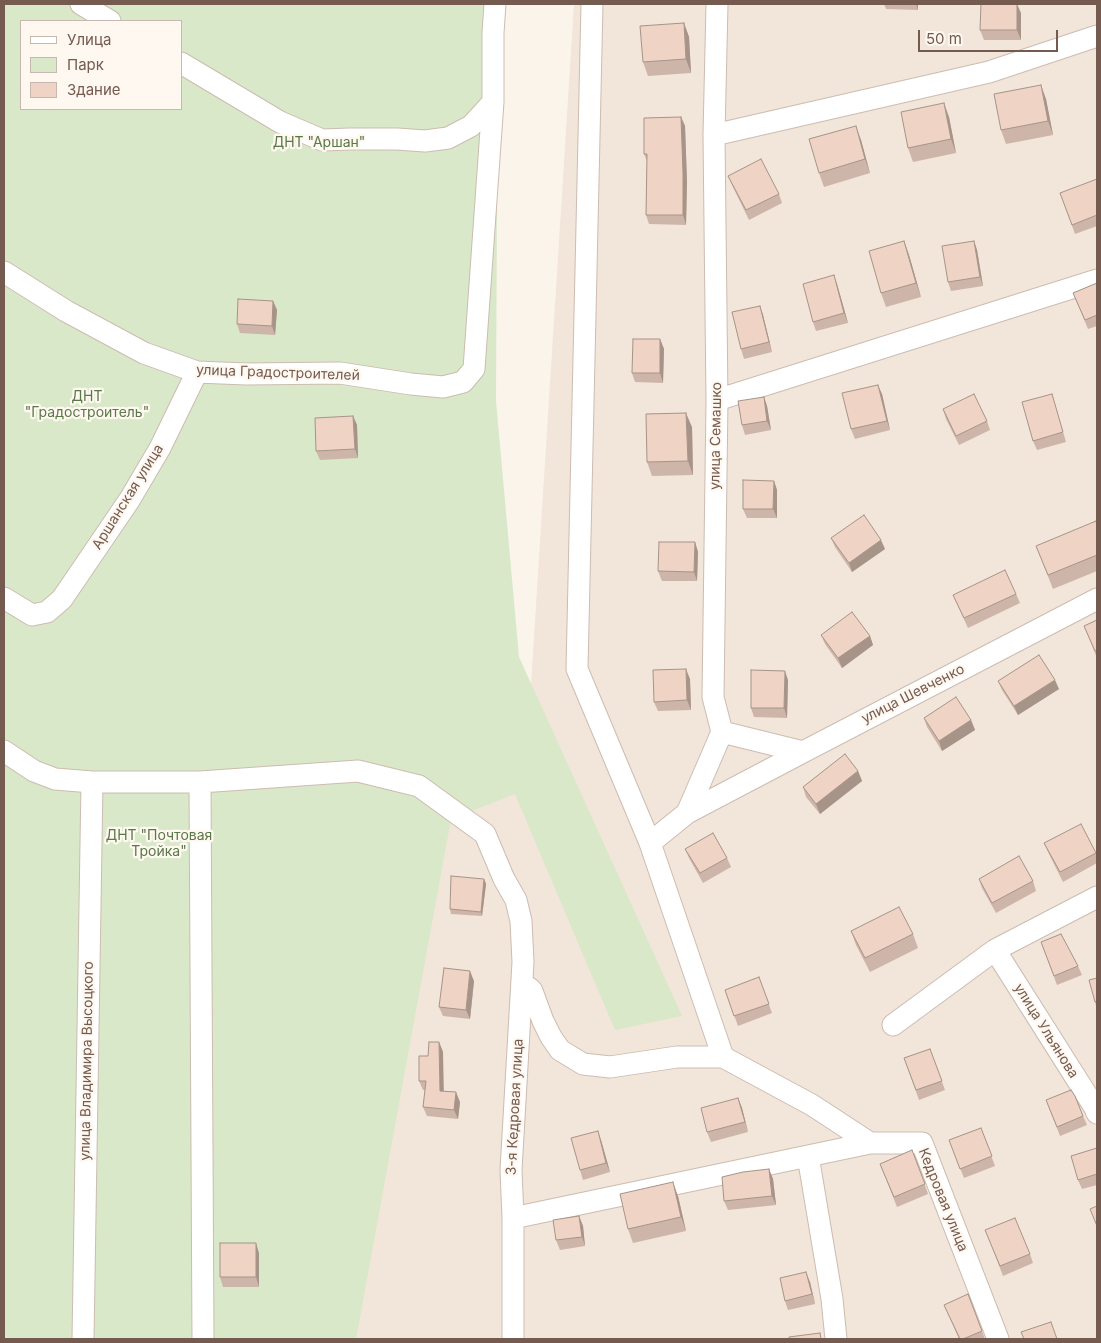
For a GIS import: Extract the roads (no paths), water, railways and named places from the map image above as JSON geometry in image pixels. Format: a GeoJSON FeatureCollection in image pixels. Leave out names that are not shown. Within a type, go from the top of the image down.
{"type":"FeatureCollection","features":[{"type":"Feature","properties":{"kind":"street"},"geometry":{"type":"LineString","coordinates":[[81,4],[108,20]]}},
{"type":"Feature","properties":{"kind":"street","name":"улица Градостроителей"},"geometry":{"type":"LineString","coordinates":[[4,272],[66,311],[144,353],[197,372],[246,374],[340,373],[443,387],[463,382],[474,369],[493,102],[495,4]]}},
{"type":"Feature","properties":{"kind":"street"},"geometry":{"type":"LineString","coordinates":[[592,4],[577,669],[650,843],[723,1057]]}},
{"type":"Feature","properties":{"kind":"street","name":"улица Семашко"},"geometry":{"type":"LineString","coordinates":[[716,4],[714,135],[717,400],[713,697],[722,732]]}},
{"type":"Feature","properties":{"kind":"street"},"geometry":{"type":"LineString","coordinates":[[714,135],[989,72],[1097,36]]}},
{"type":"Feature","properties":{"kind":"street"},"geometry":{"type":"LineString","coordinates":[[182,64],[280,122],[322,140],[425,141],[448,138],[471,126],[493,102]]}},
{"type":"Feature","properties":{"kind":"street"},"geometry":{"type":"LineString","coordinates":[[717,400],[1097,280]]}},
{"type":"Feature","properties":{"kind":"street","name":"Аршанская улица"},"geometry":{"type":"LineString","coordinates":[[4,598],[32,615],[47,612],[62,599],[130,499],[160,448],[197,372]]}},
{"type":"Feature","properties":{"kind":"street","name":"улица Шевченко"},"geometry":{"type":"LineString","coordinates":[[687,813],[1097,599]]}},
{"type":"Feature","properties":{"kind":"street"},"geometry":{"type":"LineString","coordinates":[[650,843],[687,813],[722,732],[803,752]]}},
{"type":"Feature","properties":{"kind":"street"},"geometry":{"type":"LineString","coordinates":[[4,751],[34,771],[55,779],[92,782],[200,782],[204,1339]]}},
{"type":"Feature","properties":{"kind":"street","name":"3-я Кедровая улица"},"geometry":{"type":"LineString","coordinates":[[200,782],[358,771],[418,786],[485,834],[504,879],[516,900],[520,921],[523,962],[511,1170],[513,1339]]}},
{"type":"Feature","properties":{"kind":"street","name":"улица Владимира Высоцкого"},"geometry":{"type":"LineString","coordinates":[[83,1339],[92,782]]}},
{"type":"Feature","properties":{"kind":"street"},"geometry":{"type":"LineString","coordinates":[[893,1025],[995,950],[1097,897]]}},
{"type":"Feature","properties":{"kind":"street","name":"улица Ульянова"},"geometry":{"type":"LineString","coordinates":[[995,950],[1097,1113]]}},
{"type":"Feature","properties":{"kind":"street"},"geometry":{"type":"LineString","coordinates":[[522,984],[532,992],[551,1037],[560,1050],[583,1064],[610,1067],[677,1056],[723,1057],[812,1105],[870,1143]]}},
{"type":"Feature","properties":{"kind":"street","name":"Кедровая улица"},"geometry":{"type":"LineString","coordinates":[[513,1218],[870,1143],[922,1143],[998,1339]]}},
{"type":"Feature","properties":{"kind":"street"},"geometry":{"type":"LineString","coordinates":[[808,1156],[832,1299],[836,1339]]}},
{"type":"Feature","properties":{"kind":"park label","name":"ДНТ \"Аршан\""},"geometry":{"type":"Point","coordinates":[319,143]}},
{"type":"Feature","properties":{"kind":"park label","name":"ДНТ \"Градостроитель\""},"geometry":{"type":"Point","coordinates":[87,406]}},
{"type":"Feature","properties":{"kind":"park label","name":"ДНТ \"Почтовая Тройка\""},"geometry":{"type":"Point","coordinates":[159,844]}}]}
